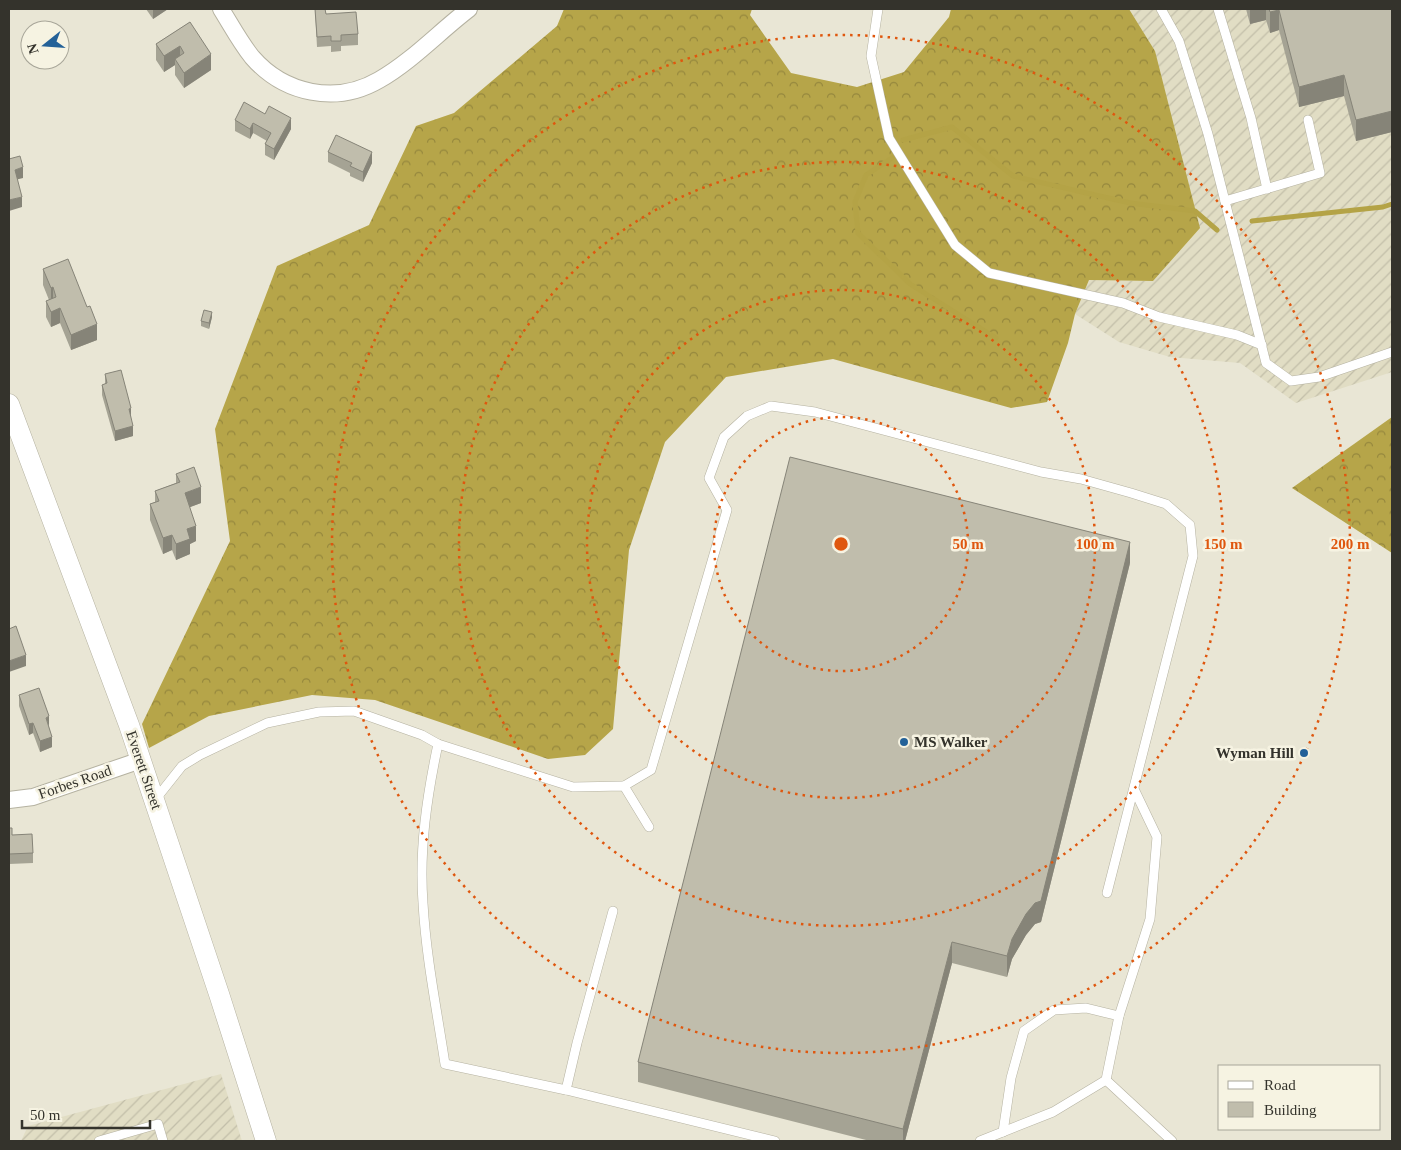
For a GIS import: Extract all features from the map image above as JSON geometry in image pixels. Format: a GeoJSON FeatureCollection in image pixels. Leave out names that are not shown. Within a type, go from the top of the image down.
{"type":"FeatureCollection","features":[{"type":"Feature","properties":{"kind":"street"},"geometry":{"type":"LineString","coordinates":[[221,9],[244,45],[260,65],[278,79],[297,89],[323,94],[352,92],[380,80],[469,9]]}},
{"type":"Feature","properties":{"kind":"street","name":"Everett Street"},"geometry":{"type":"LineString","coordinates":[[9,404],[155,800],[220,994],[266,1141]]}},
{"type":"Feature","properties":{"kind":"street","name":"Forbes Road"},"geometry":{"type":"LineString","coordinates":[[9,800],[32,797],[141,760]]}},
{"type":"Feature","properties":{"kind":"lane"},"geometry":{"type":"LineString","coordinates":[[878,9],[871,56],[889,138],[956,245],[989,273],[1123,303],[1159,318],[1237,335],[1262,345]]}},
{"type":"Feature","properties":{"kind":"lane"},"geometry":{"type":"LineString","coordinates":[[1162,9],[1179,41],[1208,134],[1266,363],[1291,381],[1318,377],[1392,352]]}},
{"type":"Feature","properties":{"kind":"lane"},"geometry":{"type":"LineString","coordinates":[[1218,9],[1251,118],[1267,189]]}},
{"type":"Feature","properties":{"kind":"lane"},"geometry":{"type":"LineString","coordinates":[[1225,201],[1320,173],[1308,120]]}},
{"type":"Feature","properties":{"kind":"lane"},"geometry":{"type":"LineString","coordinates":[[155,800],[182,766],[200,755],[267,723],[319,712],[354,712],[422,735],[438,744],[573,787],[624,786],[651,770],[727,510],[709,478],[724,437],[747,416],[771,406],[815,412],[1041,472],[1131,493],[1166,504],[1190,525],[1194,556],[1107,893]]}},
{"type":"Feature","properties":{"kind":"lane"},"geometry":{"type":"LineString","coordinates":[[438,744],[428,793],[423,849],[422,901],[428,958],[445,1064],[566,1090],[775,1141]]}},
{"type":"Feature","properties":{"kind":"lane"},"geometry":{"type":"LineString","coordinates":[[624,786],[649,827]]}},
{"type":"Feature","properties":{"kind":"lane"},"geometry":{"type":"LineString","coordinates":[[980,1141],[1053,1112],[1106,1080],[1119,1016],[1150,919],[1157,837],[1134,789]]}},
{"type":"Feature","properties":{"kind":"lane"},"geometry":{"type":"LineString","coordinates":[[566,1090],[576,1043],[613,911]]}},
{"type":"Feature","properties":{"kind":"lane"},"geometry":{"type":"LineString","coordinates":[[1003,1132],[1011,1078],[1024,1031],[1054,1010],[1086,1008],[1119,1016]]}},
{"type":"Feature","properties":{"kind":"lane"},"geometry":{"type":"LineString","coordinates":[[1106,1080],[1172,1141]]}},
{"type":"Feature","properties":{"kind":"lane"},"geometry":{"type":"LineString","coordinates":[[99,1141],[158,1124],[163,1141]]}},
{"type":"Feature","properties":{"kind":"shaded area"},"geometry":{"type":"Polygon","coordinates":[[[1129,9],[1392,9],[1392,372],[1296,403],[1240,363],[1170,357],[1119,342],[1075,314],[1089,280],[1153,281],[1155,51],[1129,9]]]}},
{"type":"Feature","properties":{"kind":"shaded area"},"geometry":{"type":"Polygon","coordinates":[[[221,1074],[242,1141],[21,1141],[28,1126],[221,1074]]]}},
{"type":"Feature","properties":{"kind":"green space"},"geometry":{"type":"Polygon","coordinates":[[[564,9],[752,9],[750,15],[791,73],[857,87],[904,72],[949,17],[951,9],[1129,9],[1155,51],[1200,228],[1153,281],[1089,280],[1075,314],[1068,343],[1047,402],[1011,408],[833,359],[726,377],[665,442],[629,550],[613,729],[585,755],[548,759],[375,700],[312,695],[209,716],[149,748],[142,724],[230,541],[215,429],[277,266],[369,225],[416,126],[454,113],[557,26],[564,9]]]}},
{"type":"Feature","properties":{"kind":"green space"},"geometry":{"type":"Polygon","coordinates":[[[1392,417],[1392,553],[1292,488],[1392,417]]]}},
{"type":"Feature","properties":{"kind":"building"},"geometry":{"type":"Polygon","coordinates":[[[315,9],[325,9],[326,14],[356,12],[358,34],[341,35],[341,41],[331,41],[331,36],[317,37],[315,9]]]}},
{"type":"Feature","properties":{"kind":"building"},"geometry":{"type":"Polygon","coordinates":[[[1269,9],[1392,9],[1392,111],[1356,120],[1344,75],[1299,87],[1279,10],[1270,12],[1269,9]]]}},
{"type":"Feature","properties":{"kind":"building"},"geometry":{"type":"Polygon","coordinates":[[[190,22],[211,54],[184,73],[175,59],[184,53],[180,46],[164,56],[156,44],[190,22]]]}},
{"type":"Feature","properties":{"kind":"building"},"geometry":{"type":"Polygon","coordinates":[[[244,102],[265,114],[269,106],[291,118],[274,149],[265,144],[271,133],[253,123],[250,129],[235,120],[244,102]]]}},
{"type":"Feature","properties":{"kind":"building"},"geometry":{"type":"Polygon","coordinates":[[[336,135],[372,152],[363,172],[350,166],[352,163],[328,152],[336,135]]]}},
{"type":"Feature","properties":{"kind":"building"},"geometry":{"type":"Polygon","coordinates":[[[20,156],[23,167],[15,170],[22,197],[9,200],[9,159],[20,156]]]}},
{"type":"Feature","properties":{"kind":"building"},"geometry":{"type":"Polygon","coordinates":[[[68,259],[87,307],[90,306],[97,324],[71,335],[60,308],[51,312],[46,301],[56,297],[43,269],[68,259]]]}},
{"type":"Feature","properties":{"kind":"building"},"geometry":{"type":"Polygon","coordinates":[[[204,310],[212,312],[209,323],[201,321],[204,310]]]}},
{"type":"Feature","properties":{"kind":"building"},"geometry":{"type":"Polygon","coordinates":[[[121,370],[131,408],[129,409],[133,426],[115,431],[102,385],[107,383],[105,374],[121,370]]]}},
{"type":"Feature","properties":{"kind":"building","name":"MS Walker"},"geometry":{"type":"Polygon","coordinates":[[[790,457],[1130,542],[1041,901],[1035,903],[1026,914],[1012,939],[1007,956],[952,942],[903,1129],[638,1062],[790,457]]]}},
{"type":"Feature","properties":{"kind":"building"},"geometry":{"type":"Polygon","coordinates":[[[194,467],[201,487],[185,493],[196,526],[187,529],[190,539],[176,544],[172,535],[163,538],[150,504],[159,501],[155,491],[180,482],[176,474],[194,467]]]}},
{"type":"Feature","properties":{"kind":"building"},"geometry":{"type":"Polygon","coordinates":[[[16,626],[26,655],[9,661],[9,629],[16,626]]]}},
{"type":"Feature","properties":{"kind":"building"},"geometry":{"type":"Polygon","coordinates":[[[39,688],[49,716],[46,718],[52,737],[40,741],[33,723],[29,724],[19,695],[39,688]]]}},
{"type":"Feature","properties":{"kind":"building"},"geometry":{"type":"Polygon","coordinates":[[[9,828],[12,828],[12,835],[32,834],[33,853],[9,854],[9,828]]]}},
{"type":"Feature","properties":{"kind":"waterway"},"geometry":{"type":"LineString","coordinates":[[903,140],[952,127],[1013,176],[1130,203],[1195,211],[1217,230]]}},
{"type":"Feature","properties":{"kind":"waterway"},"geometry":{"type":"LineString","coordinates":[[892,158],[866,175],[855,202],[858,233],[910,284],[996,338]]}},
{"type":"Feature","properties":{"kind":"waterway"},"geometry":{"type":"LineString","coordinates":[[1252,221],[1383,207],[1392,204]]}},
{"type":"Feature","properties":{"kind":"place","name":"MS Walker"},"geometry":{"type":"Point","coordinates":[904,742]}},
{"type":"Feature","properties":{"kind":"place","name":"Wyman Hill"},"geometry":{"type":"Point","coordinates":[1304,753]}}]}
